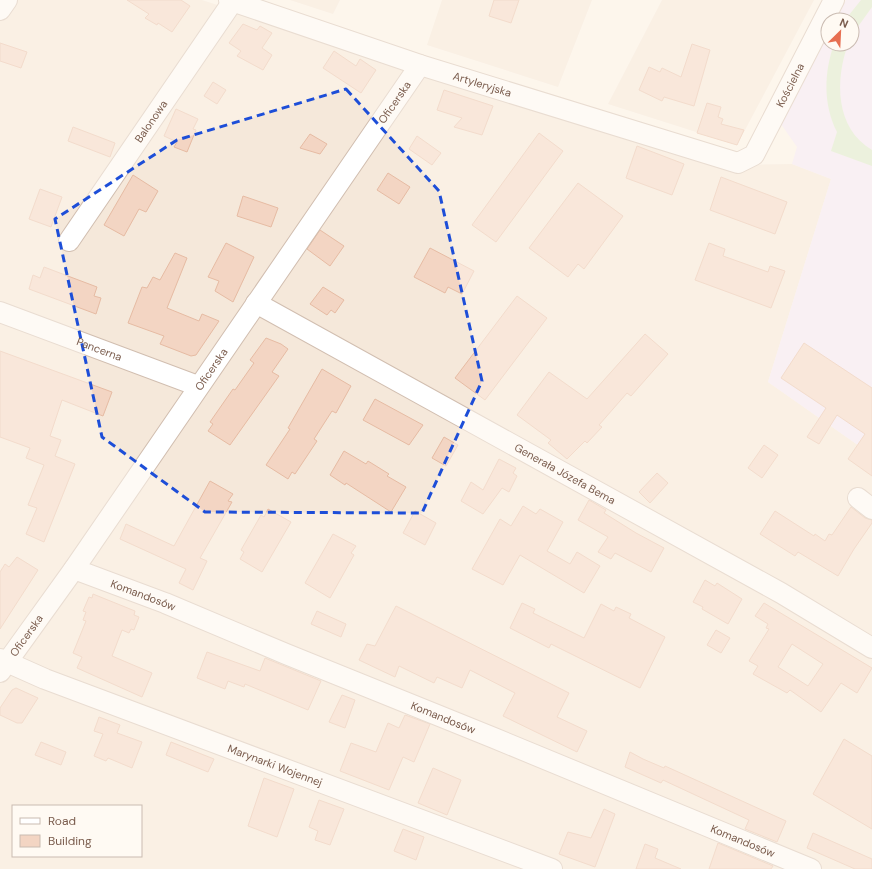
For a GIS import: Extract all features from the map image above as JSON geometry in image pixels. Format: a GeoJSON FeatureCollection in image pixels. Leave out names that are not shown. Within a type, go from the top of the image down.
{"type":"FeatureCollection","features":[{"type":"Feature","properties":{"kind":"street"},"geometry":{"type":"LineString","coordinates":[[0,10],[7,0]]}},
{"type":"Feature","properties":{"kind":"street","name":"Kościelna"},"geometry":{"type":"LineString","coordinates":[[738,163],[754,155],[834,0]]}},
{"type":"Feature","properties":{"kind":"street","name":"Artyleryjska"},"geometry":{"type":"LineString","coordinates":[[231,1],[420,65],[738,163]]}},
{"type":"Feature","properties":{"kind":"street","name":"Balonowa"},"geometry":{"type":"LineString","coordinates":[[69,241],[231,1]]}},
{"type":"Feature","properties":{"kind":"street","name":"Oficerska"},"geometry":{"type":"LineString","coordinates":[[2,665],[74,569],[198,386],[420,65]]}},
{"type":"Feature","properties":{"kind":"street","name":"Generała Józefa Bema"},"geometry":{"type":"LineString","coordinates":[[256,303],[781,593],[872,648]]}},
{"type":"Feature","properties":{"kind":"street","name":"Pancerna"},"geometry":{"type":"LineString","coordinates":[[0,312],[198,386]]}},
{"type":"Feature","properties":{"kind":"street","name":"Komandosów"},"geometry":{"type":"LineString","coordinates":[[74,569],[165,603],[811,869]]}},
{"type":"Feature","properties":{"kind":"street","name":"Marynarki Wojennej"},"geometry":{"type":"LineString","coordinates":[[2,665],[552,869]]}},
{"type":"Feature","properties":{"kind":"highlighted area"},"geometry":{"type":"Polygon","coordinates":[[[346,89],[439,191],[482,381],[422,513],[205,512],[102,437],[55,219],[177,140],[346,89]]]}},
{"type":"Feature","properties":{"kind":"shaded area"},"geometry":{"type":"Polygon","coordinates":[[[0,0],[202,0],[307,34],[738,165],[792,164],[831,179],[768,382],[872,455],[872,869],[0,869],[0,0]]]}},
{"type":"Feature","properties":{"kind":"shaded area"},"geometry":{"type":"Polygon","coordinates":[[[290,0],[340,0],[333,14],[290,0]]]}},
{"type":"Feature","properties":{"kind":"shaded area"},"geometry":{"type":"Polygon","coordinates":[[[442,0],[592,0],[558,87],[427,45],[442,0]]]}},
{"type":"Feature","properties":{"kind":"shaded area"},"geometry":{"type":"Polygon","coordinates":[[[662,0],[814,0],[737,145],[608,104],[662,0]]]}},
{"type":"Feature","properties":{"kind":"shaded area"},"geometry":{"type":"Polygon","coordinates":[[[846,0],[872,0],[872,455],[768,382],[831,179],[792,164],[797,147],[781,124],[820,50],[820,52],[860,52],[860,12],[840,12],[846,0]]]}},
{"type":"Feature","properties":{"kind":"green space"},"geometry":{"type":"Polygon","coordinates":[[[861,0],[872,0],[872,7],[860,24],[860,12],[851,12],[861,0]]]}},
{"type":"Feature","properties":{"kind":"green space"},"geometry":{"type":"Polygon","coordinates":[[[832,52],[846,52],[841,73],[841,102],[851,129],[860,141],[872,150],[872,166],[831,151],[837,132],[829,111],[826,88],[828,66],[832,52]]]}},
{"type":"Feature","properties":{"kind":"building"},"geometry":{"type":"Polygon","coordinates":[[[127,0],[181,0],[190,6],[172,32],[158,23],[157,25],[145,18],[149,14],[127,0]]]}},
{"type":"Feature","properties":{"kind":"building"},"geometry":{"type":"Polygon","coordinates":[[[494,0],[519,0],[511,23],[489,16],[494,0]]]}},
{"type":"Feature","properties":{"kind":"building"},"geometry":{"type":"Polygon","coordinates":[[[243,24],[257,30],[260,26],[272,33],[262,48],[272,55],[263,70],[237,56],[241,51],[229,43],[243,24]]]}},
{"type":"Feature","properties":{"kind":"building"},"geometry":{"type":"Polygon","coordinates":[[[0,43],[27,52],[21,68],[0,61],[0,43]]]}},
{"type":"Feature","properties":{"kind":"building"},"geometry":{"type":"Polygon","coordinates":[[[692,44],[710,50],[694,106],[664,97],[662,101],[639,90],[649,67],[660,72],[662,68],[681,77],[692,44]]]}},
{"type":"Feature","properties":{"kind":"building"},"geometry":{"type":"Polygon","coordinates":[[[334,51],[356,66],[360,59],[376,70],[361,93],[323,68],[334,51]]]}},
{"type":"Feature","properties":{"kind":"building"},"geometry":{"type":"Polygon","coordinates":[[[213,82],[226,90],[217,104],[204,96],[213,82]]]}},
{"type":"Feature","properties":{"kind":"building"},"geometry":{"type":"Polygon","coordinates":[[[444,90],[493,106],[482,135],[454,127],[462,118],[437,110],[444,90]]]}},
{"type":"Feature","properties":{"kind":"building"},"geometry":{"type":"Polygon","coordinates":[[[707,103],[721,107],[718,117],[723,119],[721,124],[744,130],[737,145],[697,133],[707,103]]]}},
{"type":"Feature","properties":{"kind":"building"},"geometry":{"type":"Polygon","coordinates":[[[176,109],[198,119],[193,129],[196,130],[187,152],[174,147],[177,142],[164,136],[176,109]]]}},
{"type":"Feature","properties":{"kind":"building"},"geometry":{"type":"Polygon","coordinates":[[[73,127],[115,143],[110,157],[68,141],[73,127]]]}},
{"type":"Feature","properties":{"kind":"building"},"geometry":{"type":"Polygon","coordinates":[[[539,133],[563,151],[496,242],[472,225],[539,133]]]}},
{"type":"Feature","properties":{"kind":"building"},"geometry":{"type":"Polygon","coordinates":[[[310,134],[327,144],[320,154],[300,148],[310,134]]]}},
{"type":"Feature","properties":{"kind":"building"},"geometry":{"type":"Polygon","coordinates":[[[417,136],[441,153],[432,165],[409,149],[417,136]]]}},
{"type":"Feature","properties":{"kind":"building"},"geometry":{"type":"Polygon","coordinates":[[[637,146],[684,164],[672,195],[626,178],[637,146]]]}},
{"type":"Feature","properties":{"kind":"building"},"geometry":{"type":"Polygon","coordinates":[[[388,173],[410,187],[399,204],[377,190],[388,173]]]}},
{"type":"Feature","properties":{"kind":"building"},"geometry":{"type":"Polygon","coordinates":[[[133,175],[158,191],[146,212],[139,209],[124,236],[104,225],[133,175]]]}},
{"type":"Feature","properties":{"kind":"building"},"geometry":{"type":"Polygon","coordinates":[[[721,177],[787,202],[775,234],[710,210],[721,177]]]}},
{"type":"Feature","properties":{"kind":"building"},"geometry":{"type":"Polygon","coordinates":[[[578,183],[623,216],[584,269],[578,264],[568,277],[529,248],[578,183]]]}},
{"type":"Feature","properties":{"kind":"building"},"geometry":{"type":"Polygon","coordinates":[[[40,189],[62,197],[51,227],[29,219],[40,189]]]}},
{"type":"Feature","properties":{"kind":"building"},"geometry":{"type":"Polygon","coordinates":[[[243,196],[278,208],[271,227],[237,216],[243,196]]]}},
{"type":"Feature","properties":{"kind":"building"},"geometry":{"type":"Polygon","coordinates":[[[320,230],[344,246],[330,266],[307,249],[320,230]]]}},
{"type":"Feature","properties":{"kind":"building"},"geometry":{"type":"Polygon","coordinates":[[[226,243],[254,257],[233,302],[215,291],[219,281],[208,277],[226,243]]]}},
{"type":"Feature","properties":{"kind":"building"},"geometry":{"type":"Polygon","coordinates":[[[709,243],[725,249],[723,256],[768,272],[770,266],[785,271],[771,308],[695,280],[709,243]]]}},
{"type":"Feature","properties":{"kind":"building"},"geometry":{"type":"Polygon","coordinates":[[[430,248],[474,271],[462,294],[448,287],[445,293],[414,277],[430,248]]]}},
{"type":"Feature","properties":{"kind":"building"},"geometry":{"type":"Polygon","coordinates":[[[175,253],[187,258],[167,308],[199,321],[202,314],[219,321],[196,355],[191,356],[160,344],[164,336],[128,323],[142,287],[147,288],[153,277],[160,280],[175,253]]]}},
{"type":"Feature","properties":{"kind":"building"},"geometry":{"type":"Polygon","coordinates":[[[44,267],[97,287],[94,296],[101,298],[96,314],[29,289],[33,275],[40,278],[44,267]]]}},
{"type":"Feature","properties":{"kind":"building"},"geometry":{"type":"Polygon","coordinates":[[[323,287],[344,300],[335,313],[331,310],[327,315],[310,304],[323,287]]]}},
{"type":"Feature","properties":{"kind":"building"},"geometry":{"type":"Polygon","coordinates":[[[517,296],[547,318],[485,400],[455,378],[517,296]]]}},
{"type":"Feature","properties":{"kind":"building"},"geometry":{"type":"Polygon","coordinates":[[[645,334],[668,354],[631,396],[627,393],[599,425],[602,427],[587,443],[585,441],[567,459],[548,443],[551,440],[517,415],[549,372],[587,399],[645,334]]]}},
{"type":"Feature","properties":{"kind":"building"},"geometry":{"type":"Polygon","coordinates":[[[266,338],[281,344],[288,349],[272,372],[279,376],[230,445],[208,431],[213,424],[210,422],[233,389],[235,390],[254,363],[250,360],[266,338]]]}},
{"type":"Feature","properties":{"kind":"building"},"geometry":{"type":"Polygon","coordinates":[[[804,343],[872,388],[872,476],[848,459],[865,434],[837,415],[819,444],[807,437],[826,408],[781,378],[804,343]]]}},
{"type":"Feature","properties":{"kind":"building"},"geometry":{"type":"Polygon","coordinates":[[[0,351],[112,392],[103,416],[62,400],[50,436],[61,440],[55,456],[75,464],[44,542],[26,534],[37,508],[28,505],[44,465],[26,458],[30,448],[0,437],[0,351]]]}},
{"type":"Feature","properties":{"kind":"building"},"geometry":{"type":"Polygon","coordinates":[[[322,369],[351,386],[336,413],[332,411],[314,439],[317,441],[295,474],[292,472],[288,479],[266,465],[290,429],[288,428],[322,369]]]}},
{"type":"Feature","properties":{"kind":"building"},"geometry":{"type":"Polygon","coordinates":[[[375,399],[423,425],[409,445],[363,420],[375,399]]]}},
{"type":"Feature","properties":{"kind":"building"},"geometry":{"type":"Polygon","coordinates":[[[444,437],[458,445],[446,466],[432,458],[444,437]]]}},
{"type":"Feature","properties":{"kind":"building"},"geometry":{"type":"Polygon","coordinates":[[[764,445],[778,455],[762,478],[748,468],[764,445]]]}},
{"type":"Feature","properties":{"kind":"building"},"geometry":{"type":"Polygon","coordinates":[[[344,451],[366,464],[368,461],[389,474],[387,476],[406,487],[391,512],[346,483],[345,485],[330,475],[344,451]]]}},
{"type":"Feature","properties":{"kind":"building"},"geometry":{"type":"Polygon","coordinates":[[[499,459],[516,468],[513,473],[517,476],[509,492],[502,488],[483,514],[461,501],[471,482],[483,490],[499,459]]]}},
{"type":"Feature","properties":{"kind":"building"},"geometry":{"type":"Polygon","coordinates":[[[657,473],[668,483],[650,503],[639,492],[657,473]]]}},
{"type":"Feature","properties":{"kind":"building"},"geometry":{"type":"Polygon","coordinates":[[[210,481],[233,494],[228,501],[232,502],[200,558],[207,561],[193,590],[179,583],[186,569],[120,539],[126,524],[174,546],[210,481]]]}},
{"type":"Feature","properties":{"kind":"building"},"geometry":{"type":"Polygon","coordinates":[[[589,500],[606,510],[604,513],[664,548],[651,572],[615,553],[611,559],[598,552],[608,537],[578,520],[589,500]]]}},
{"type":"Feature","properties":{"kind":"building"},"geometry":{"type":"Polygon","coordinates":[[[523,506],[536,514],[540,509],[563,522],[547,551],[570,564],[577,552],[600,566],[584,593],[520,555],[503,585],[472,569],[500,519],[511,526],[523,506]]]}},
{"type":"Feature","properties":{"kind":"building"},"geometry":{"type":"Polygon","coordinates":[[[851,507],[865,518],[872,520],[872,523],[838,576],[798,552],[795,556],[760,534],[775,511],[814,536],[815,534],[825,541],[829,534],[832,535],[851,507]]]}},
{"type":"Feature","properties":{"kind":"building"},"geometry":{"type":"Polygon","coordinates":[[[268,509],[291,522],[262,572],[240,559],[244,552],[241,550],[261,515],[264,517],[268,509]]]}},
{"type":"Feature","properties":{"kind":"building"},"geometry":{"type":"Polygon","coordinates":[[[415,511],[436,523],[425,545],[403,533],[415,511]]]}},
{"type":"Feature","properties":{"kind":"building"},"geometry":{"type":"Polygon","coordinates":[[[333,534],[356,546],[351,553],[354,555],[330,598],[305,583],[333,534]]]}},
{"type":"Feature","properties":{"kind":"building"},"geometry":{"type":"Polygon","coordinates":[[[17,557],[38,570],[0,629],[0,572],[5,564],[9,567],[17,557]]]}},
{"type":"Feature","properties":{"kind":"building"},"geometry":{"type":"Polygon","coordinates":[[[705,580],[715,586],[717,583],[742,599],[728,624],[693,602],[705,580]]]}},
{"type":"Feature","properties":{"kind":"building"},"geometry":{"type":"Polygon","coordinates":[[[93,594],[135,611],[134,615],[139,617],[134,630],[131,629],[129,633],[122,630],[112,656],[152,673],[142,697],[77,668],[82,657],[73,653],[86,621],[83,620],[86,612],[83,611],[89,597],[92,598],[93,594]]]}},
{"type":"Feature","properties":{"kind":"building"},"geometry":{"type":"Polygon","coordinates":[[[522,603],[535,609],[533,613],[584,638],[601,604],[614,611],[616,607],[631,614],[629,618],[665,637],[640,688],[551,644],[549,648],[510,628],[522,603]]]}},
{"type":"Feature","properties":{"kind":"building"},"geometry":{"type":"Polygon","coordinates":[[[764,603],[872,668],[857,693],[841,683],[821,712],[790,690],[787,693],[753,674],[758,666],[749,661],[769,629],[766,628],[768,624],[755,616],[764,603]],[[792,644],[778,667],[808,686],[823,664],[792,644]]]}},
{"type":"Feature","properties":{"kind":"building"},"geometry":{"type":"Polygon","coordinates":[[[396,606],[569,693],[557,717],[587,731],[577,752],[503,716],[515,693],[470,670],[462,688],[437,677],[434,683],[399,666],[395,677],[359,660],[367,644],[375,646],[396,606]]]}},
{"type":"Feature","properties":{"kind":"building"},"geometry":{"type":"Polygon","coordinates":[[[317,611],[346,624],[341,637],[311,624],[317,611]]]}},
{"type":"Feature","properties":{"kind":"building"},"geometry":{"type":"Polygon","coordinates":[[[716,630],[730,638],[721,653],[707,645],[716,630]]]}},
{"type":"Feature","properties":{"kind":"building"},"geometry":{"type":"Polygon","coordinates":[[[207,652],[260,671],[265,658],[321,681],[308,710],[245,684],[244,687],[228,681],[225,689],[197,678],[207,652]]]}},
{"type":"Feature","properties":{"kind":"building"},"geometry":{"type":"Polygon","coordinates":[[[16,688],[38,698],[22,723],[17,723],[0,715],[0,708],[12,690],[16,688]]]}},
{"type":"Feature","properties":{"kind":"building"},"geometry":{"type":"Polygon","coordinates":[[[342,695],[355,700],[345,728],[329,722],[342,695]]]}},
{"type":"Feature","properties":{"kind":"building"},"geometry":{"type":"Polygon","coordinates":[[[405,715],[430,724],[414,762],[403,757],[389,790],[340,771],[351,743],[376,752],[388,723],[399,728],[405,715]]]}},
{"type":"Feature","properties":{"kind":"building"},"geometry":{"type":"Polygon","coordinates":[[[99,717],[120,725],[117,733],[142,742],[132,768],[108,758],[106,761],[94,756],[103,734],[94,731],[99,717]]]}},
{"type":"Feature","properties":{"kind":"building"},"geometry":{"type":"Polygon","coordinates":[[[844,739],[872,756],[872,829],[813,794],[844,739]]]}},
{"type":"Feature","properties":{"kind":"building"},"geometry":{"type":"Polygon","coordinates":[[[41,742],[66,752],[61,765],[35,755],[41,742]]]}},
{"type":"Feature","properties":{"kind":"building"},"geometry":{"type":"Polygon","coordinates":[[[171,742],[214,759],[208,772],[166,755],[171,742]]]}},
{"type":"Feature","properties":{"kind":"building"},"geometry":{"type":"Polygon","coordinates":[[[630,752],[664,768],[665,766],[786,821],[777,842],[745,829],[749,820],[663,780],[661,783],[625,767],[630,752]]]}},
{"type":"Feature","properties":{"kind":"building"},"geometry":{"type":"Polygon","coordinates":[[[433,768],[461,780],[447,815],[418,803],[433,768]]]}},
{"type":"Feature","properties":{"kind":"building"},"geometry":{"type":"Polygon","coordinates":[[[264,778],[294,789],[277,837],[248,826],[264,778]]]}},
{"type":"Feature","properties":{"kind":"building"},"geometry":{"type":"Polygon","coordinates":[[[319,800],[344,809],[330,845],[315,840],[318,831],[309,827],[319,800]]]}},
{"type":"Feature","properties":{"kind":"building"},"geometry":{"type":"Polygon","coordinates":[[[604,809],[615,814],[595,867],[559,854],[568,832],[591,838],[604,809]]]}},
{"type":"Feature","properties":{"kind":"building"},"geometry":{"type":"Polygon","coordinates":[[[403,829],[424,837],[416,860],[394,851],[403,829]]]}},
{"type":"Feature","properties":{"kind":"building"},"geometry":{"type":"Polygon","coordinates":[[[813,833],[872,859],[872,869],[855,869],[807,848],[813,833]]]}},
{"type":"Feature","properties":{"kind":"building"},"geometry":{"type":"Polygon","coordinates":[[[718,843],[773,866],[771,869],[709,869],[718,843]]]}},
{"type":"Feature","properties":{"kind":"building"},"geometry":{"type":"Polygon","coordinates":[[[645,844],[658,849],[655,858],[681,869],[636,869],[645,844]]]}}]}
